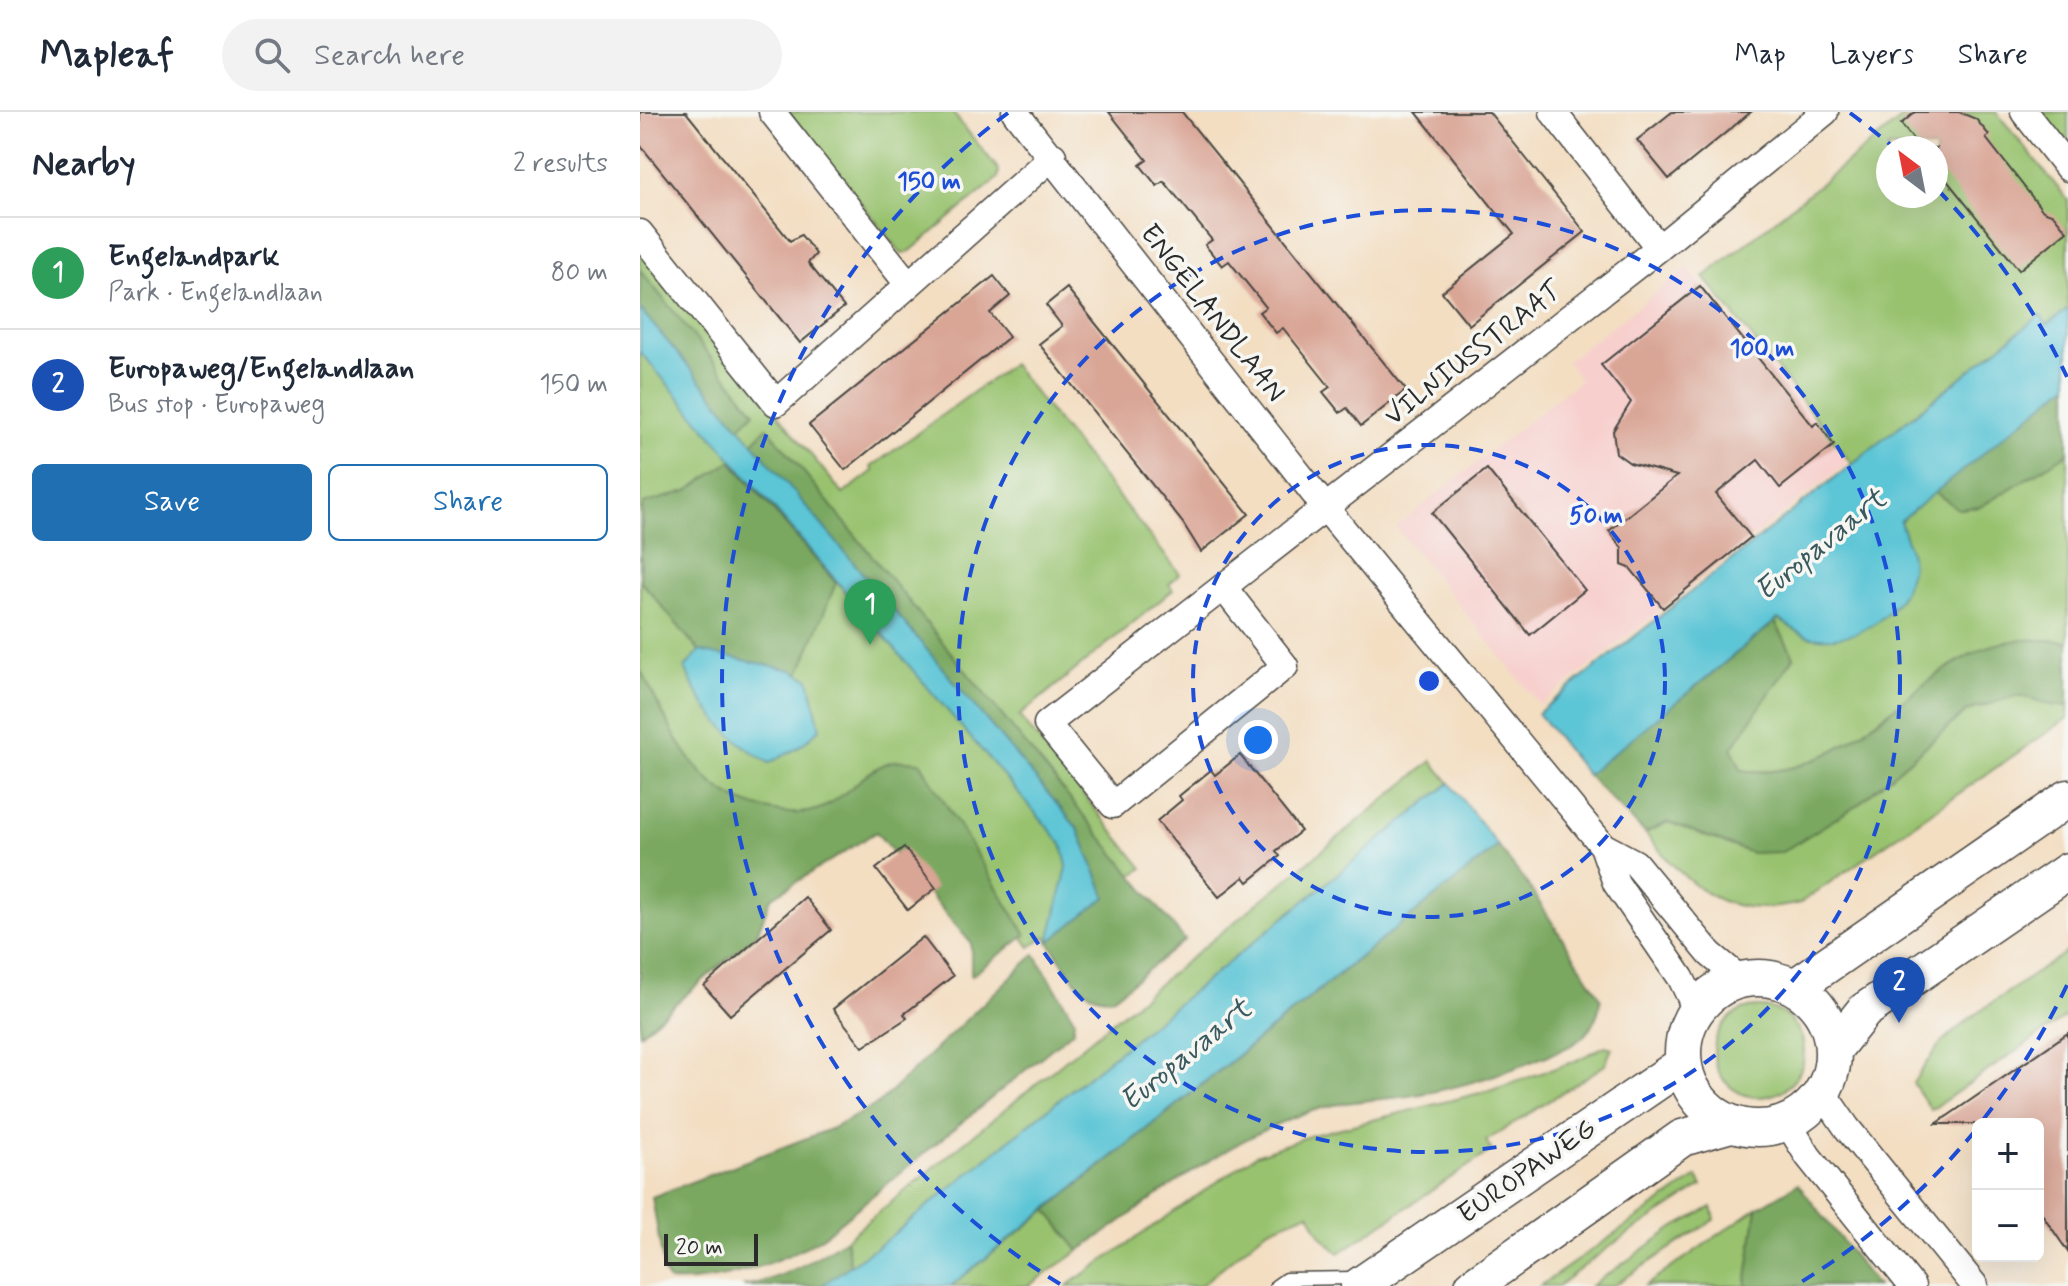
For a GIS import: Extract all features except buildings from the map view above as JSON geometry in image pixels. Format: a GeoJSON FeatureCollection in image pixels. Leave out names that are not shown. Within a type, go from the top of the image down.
{"type":"FeatureCollection","features":[{"type":"Feature","properties":{"kind":"main road"},"geometry":{"type":"LineString","coordinates":[[1795,987],[1832,965],[2068,798]]}},
{"type":"Feature","properties":{"kind":"main road"},"geometry":{"type":"LineString","coordinates":[[1833,1050],[1864,1011],[2068,871]]}},
{"type":"Feature","properties":{"kind":"main road"},"geometry":{"type":"LineString","coordinates":[[1740,979],[1778,980],[1795,987],[1815,1003],[1828,1025],[1833,1050],[1831,1072],[1822,1092],[1807,1110],[1787,1122],[1750,1128],[1731,1124],[1708,1110],[1691,1089],[1683,1064],[1684,1035],[1696,1009],[1715,990],[1740,979]]}},
{"type":"Feature","properties":{"kind":"main road","name":"EUROPAWEG"},"geometry":{"type":"LineString","coordinates":[[1365,1282],[1683,1064]]}},
{"type":"Feature","properties":{"kind":"main road"},"geometry":{"type":"LineString","coordinates":[[1473,1286],[1682,1138],[1731,1124]]}},
{"type":"Feature","properties":{"kind":"street"},"geometry":{"type":"LineString","coordinates":[[772,112],[908,284]]}},
{"type":"Feature","properties":{"kind":"street","name":"ENGELANDLAAN"},"geometry":{"type":"LineString","coordinates":[[1015,112],[1053,156],[1324,506],[1603,846],[1616,883],[1681,978],[1696,1009]]}},
{"type":"Feature","properties":{"kind":"street"},"geometry":{"type":"LineString","coordinates":[[1553,112],[1659,248]]}},
{"type":"Feature","properties":{"kind":"street","name":"VILNIUSSTRAAT"},"geometry":{"type":"LineString","coordinates":[[1324,506],[1659,248],[1825,112]]}},
{"type":"Feature","properties":{"kind":"street"},"geometry":{"type":"LineString","coordinates":[[2024,112],[2068,168]]}},
{"type":"Feature","properties":{"kind":"street"},"geometry":{"type":"LineString","coordinates":[[640,233],[776,403],[1053,156]]}},
{"type":"Feature","properties":{"kind":"street"},"geometry":{"type":"LineString","coordinates":[[1224,588],[1285,666],[1113,805],[1047,724],[1224,588],[1324,506]]}},
{"type":"Feature","properties":{"kind":"street","name":"ENGELANDLAAN"},"geometry":{"type":"LineString","coordinates":[[1603,846],[1635,863],[1710,954],[1740,979]]}},
{"type":"Feature","properties":{"kind":"street"},"geometry":{"type":"LineString","coordinates":[[1822,1092],[1847,1128],[1975,1286]]}},
{"type":"Feature","properties":{"kind":"street"},"geometry":{"type":"LineString","coordinates":[[1787,1122],[1808,1156],[1912,1286]]}},
{"type":"Feature","properties":{"kind":"lane","name":"EUROPAWEG"},"geometry":{"type":"LineString","coordinates":[[1276,1286],[1286,1279],[1365,1282]]}},
{"type":"Feature","properties":{"kind":"shaded area"},"geometry":{"type":"Polygon","coordinates":[[[1688,268],[1848,462],[1540,705],[1396,527],[1580,380],[1567,361],[1688,268]]]}},
{"type":"Feature","properties":{"kind":"green space"},"geometry":{"type":"Polygon","coordinates":[[[788,112],[952,112],[999,170],[998,178],[909,252],[902,254],[788,112]]]}},
{"type":"Feature","properties":{"kind":"green space"},"geometry":{"type":"Polygon","coordinates":[[[1910,112],[1996,112],[2068,200],[2068,309],[2047,326],[2039,316],[1852,464],[1704,277],[1876,139],[1876,208],[1948,208],[1948,136],[1880,136],[1910,112]]]}},
{"type":"Feature","properties":{"kind":"green space"},"geometry":{"type":"Polygon","coordinates":[[[2037,112],[2068,112],[2068,150],[2037,112]]]}},
{"type":"Feature","properties":{"kind":"green space"},"geometry":{"type":"Polygon","coordinates":[[[640,246],[843,494],[873,471],[871,467],[1012,364],[1180,574],[1169,584],[1173,590],[1019,716],[1143,868],[1052,931],[1049,942],[1045,936],[1030,947],[902,772],[640,1010],[640,246]]]}},
{"type":"Feature","properties":{"kind":"green space"},"geometry":{"type":"Polygon","coordinates":[[[640,270],[755,412],[739,428],[640,309],[640,270]]]}},
{"type":"Feature","properties":{"kind":"green space"},"geometry":{"type":"Polygon","coordinates":[[[2068,384],[2068,453],[1980,507],[1958,509],[1935,492],[2068,384]]]}},
{"type":"Feature","properties":{"kind":"green space"},"geometry":{"type":"Polygon","coordinates":[[[767,427],[1185,940],[1114,997],[1103,998],[1084,989],[1049,942],[1106,897],[1078,829],[752,443],[767,427]]]}},
{"type":"Feature","properties":{"kind":"green space"},"geometry":{"type":"Polygon","coordinates":[[[2068,453],[2068,642],[2015,641],[1983,649],[1953,664],[1839,747],[1808,762],[1776,771],[1741,770],[1731,748],[1794,657],[1775,622],[1778,619],[1810,637],[1837,637],[1907,546],[1900,521],[1935,492],[1958,509],[1980,507],[2068,453]]]}},
{"type":"Feature","properties":{"kind":"green space"},"geometry":{"type":"Polygon","coordinates":[[[731,461],[836,583],[799,674],[699,651],[640,580],[643,504],[687,491],[731,461]]]}},
{"type":"Feature","properties":{"kind":"green space"},"geometry":{"type":"Polygon","coordinates":[[[1775,622],[1794,657],[1732,748],[1741,770],[1776,771],[1808,762],[1839,747],[1953,664],[2004,642],[2068,642],[2068,705],[2056,706],[2018,695],[1967,711],[1856,806],[1782,852],[1752,853],[1668,822],[1645,833],[1587,775],[1775,622]]]}},
{"type":"Feature","properties":{"kind":"green space"},"geometry":{"type":"Polygon","coordinates":[[[640,669],[688,756],[702,774],[740,801],[780,812],[809,812],[832,802],[881,766],[897,761],[920,762],[1026,935],[971,976],[971,943],[876,832],[771,898],[757,934],[640,1034],[640,669]]]}},
{"type":"Feature","properties":{"kind":"green space"},"geometry":{"type":"Polygon","coordinates":[[[2018,695],[2056,706],[2068,705],[2068,718],[1800,903],[1750,908],[1711,896],[1678,870],[1645,833],[1668,822],[1752,853],[1856,806],[1967,711],[2018,695]]]}},
{"type":"Feature","properties":{"kind":"green space"},"geometry":{"type":"Polygon","coordinates":[[[1432,761],[1450,783],[851,1269],[846,1239],[1432,761]]]}},
{"type":"Feature","properties":{"kind":"green space"},"geometry":{"type":"Polygon","coordinates":[[[1498,846],[1528,885],[1601,998],[1593,1023],[1580,1040],[1473,1082],[1424,1093],[1350,1102],[1297,1116],[1264,1130],[1199,1167],[1079,1251],[1047,1210],[1498,846]]]}},
{"type":"Feature","properties":{"kind":"green space"},"geometry":{"type":"Polygon","coordinates":[[[2068,951],[2068,1015],[1931,1110],[1913,1083],[1941,1043],[1970,1018],[2068,951]]]}},
{"type":"Feature","properties":{"kind":"green space"},"geometry":{"type":"Polygon","coordinates":[[[1035,954],[1074,1019],[1073,1031],[821,1238],[787,1256],[748,1270],[707,1279],[669,1281],[665,1275],[652,1197],[833,1128],[878,1104],[1035,954]]]}},
{"type":"Feature","properties":{"kind":"green space"},"geometry":{"type":"Polygon","coordinates":[[[1759,1007],[1776,1010],[1791,1020],[1801,1035],[1804,1052],[1801,1069],[1791,1084],[1776,1094],[1759,1097],[1742,1094],[1727,1084],[1717,1069],[1714,1052],[1717,1035],[1727,1020],[1742,1010],[1759,1007]]]}},
{"type":"Feature","properties":{"kind":"green space"},"geometry":{"type":"Polygon","coordinates":[[[1605,1046],[1612,1048],[1605,1065],[1486,1141],[1492,1150],[1339,1253],[1321,1236],[1309,1213],[1267,1230],[1200,1286],[1067,1286],[1256,1155],[1309,1136],[1492,1090],[1573,1062],[1605,1046]]]}},
{"type":"Feature","properties":{"kind":"green space"},"geometry":{"type":"Polygon","coordinates":[[[1697,1177],[1702,1186],[1613,1244],[1558,1286],[1540,1286],[1697,1177]]]}},
{"type":"Feature","properties":{"kind":"green space"},"geometry":{"type":"Polygon","coordinates":[[[1798,1184],[1877,1286],[1746,1286],[1757,1208],[1798,1184]]]}},
{"type":"Feature","properties":{"kind":"green space"},"geometry":{"type":"Polygon","coordinates":[[[1712,1207],[1715,1219],[1613,1286],[1591,1286],[1675,1227],[1712,1207]]]}},
{"type":"Feature","properties":{"kind":"green space"},"geometry":{"type":"Polygon","coordinates":[[[1757,1208],[1746,1286],[1645,1286],[1757,1208]]]}},
{"type":"Feature","properties":{"kind":"green space"},"geometry":{"type":"Polygon","coordinates":[[[1047,1210],[1079,1251],[1028,1286],[951,1286],[1047,1210]]]}},
{"type":"Feature","properties":{"kind":"green space"},"geometry":{"type":"Polygon","coordinates":[[[846,1239],[851,1269],[821,1286],[743,1286],[784,1274],[846,1239]]]}},
{"type":"Feature","properties":{"kind":"water"},"geometry":{"type":"Polygon","coordinates":[[[640,309],[1078,829],[1106,897],[1049,942],[1067,867],[1062,844],[640,352],[640,309]]]}},
{"type":"Feature","properties":{"kind":"water","name":"Europavaart"},"geometry":{"type":"Polygon","coordinates":[[[2068,309],[2068,384],[1900,521],[1912,564],[1906,586],[1888,613],[1860,631],[1828,638],[1807,636],[1778,619],[1587,775],[1538,713],[2040,315],[2047,325],[2068,309]]]}},
{"type":"Feature","properties":{"kind":"water"},"geometry":{"type":"Polygon","coordinates":[[[699,651],[792,670],[809,679],[820,729],[798,748],[769,763],[730,734],[700,698],[685,668],[699,651]]]}},
{"type":"Feature","properties":{"kind":"water","name":"Europavaart"},"geometry":{"type":"Polygon","coordinates":[[[1450,783],[1498,846],[951,1286],[821,1286],[885,1241],[1450,783]]]}},
{"type":"Feature","properties":{"kind":"place","name":"Engelandpark"},"geometry":{"type":"Point","coordinates":[870,645]}},
{"type":"Feature","properties":{"kind":"place","name":"Europaweg/Engelandlaan"},"geometry":{"type":"Point","coordinates":[1899,1023]}}]}
